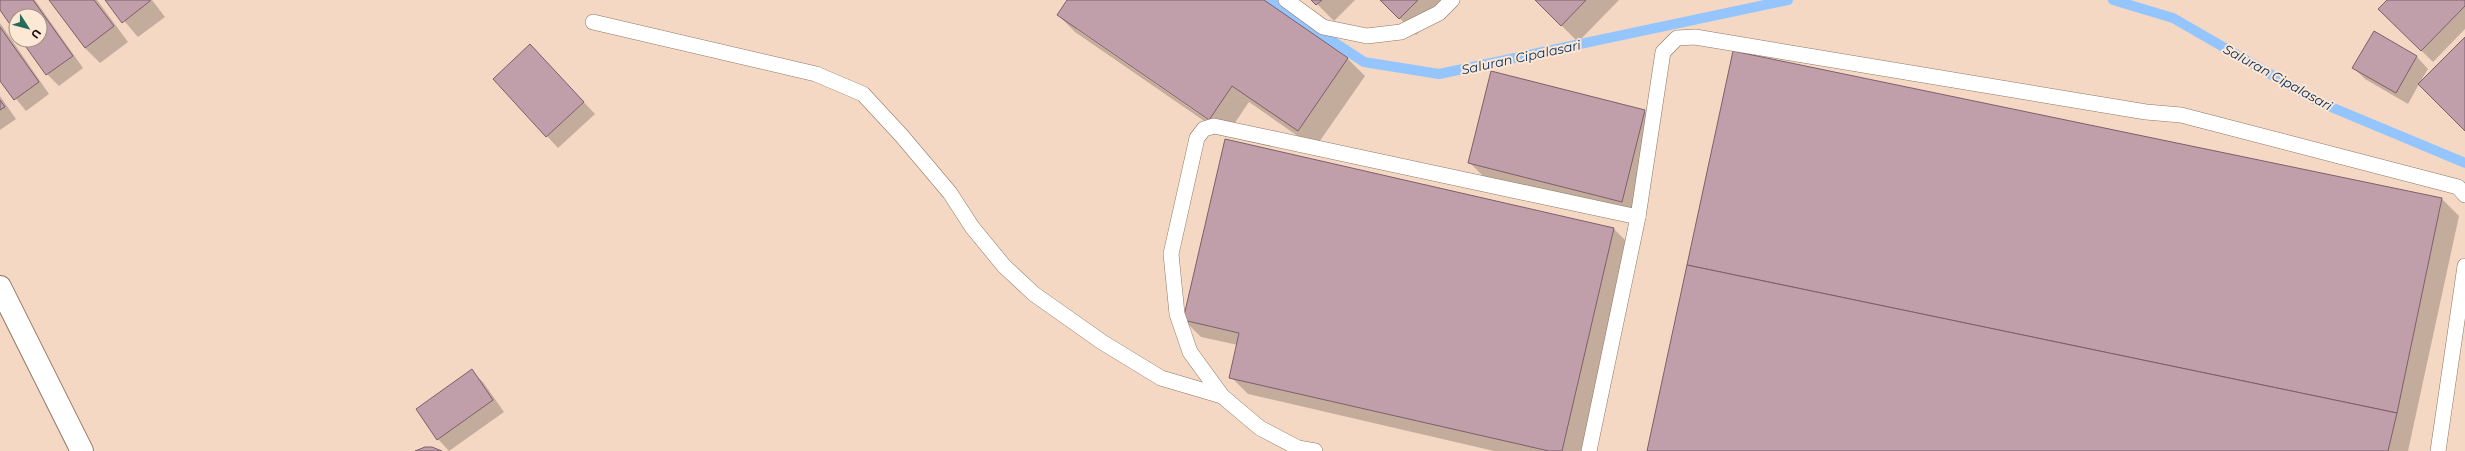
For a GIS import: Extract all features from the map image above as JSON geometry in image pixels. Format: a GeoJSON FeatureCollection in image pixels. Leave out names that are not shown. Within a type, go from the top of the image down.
{"type":"FeatureCollection","features":[{"type":"Feature","properties":{"kind":"street"},"geometry":{"type":"LineString","coordinates":[[0,287],[82,451]]}},
{"type":"Feature","properties":{"kind":"lane"},"geometry":{"type":"LineString","coordinates":[[1286,0],[1323,27],[1367,36],[1401,32],[1439,13],[1452,0]]}},
{"type":"Feature","properties":{"kind":"lane"},"geometry":{"type":"LineString","coordinates":[[593,22],[816,74],[864,94],[950,193],[972,227],[1004,266],[1034,294],[1102,342],[1162,378],[1222,396]]}},
{"type":"Feature","properties":{"kind":"lane"},"geometry":{"type":"LineString","coordinates":[[1589,451],[1638,217],[1663,52],[1677,38],[1687,36],[2146,112],[2181,115],[2458,187],[2465,196]]}},
{"type":"Feature","properties":{"kind":"lane"},"geometry":{"type":"LineString","coordinates":[[1315,451],[1298,448],[1260,428],[1222,396],[1190,352],[1177,314],[1170,254],[1197,138],[1200,132],[1210,126],[1638,217]]}},
{"type":"Feature","properties":{"kind":"lane"},"geometry":{"type":"LineString","coordinates":[[2438,451],[2465,266]]}},
{"type":"Feature","properties":{"kind":"building"},"geometry":{"type":"Polygon","coordinates":[[[0,0],[33,0],[39,8],[8,8],[8,22],[0,10],[0,0]]]}},
{"type":"Feature","properties":{"kind":"building"},"geometry":{"type":"Polygon","coordinates":[[[49,0],[94,0],[114,26],[85,48],[49,0]]]}},
{"type":"Feature","properties":{"kind":"building"},"geometry":{"type":"Polygon","coordinates":[[[105,0],[150,0],[150,1],[122,23],[105,0]]]}},
{"type":"Feature","properties":{"kind":"building"},"geometry":{"type":"Polygon","coordinates":[[[1067,0],[1264,0],[1348,58],[1298,131],[1232,86],[1209,120],[1057,15],[1067,0]]]}},
{"type":"Feature","properties":{"kind":"building"},"geometry":{"type":"Polygon","coordinates":[[[1311,0],[1322,0],[1316,5],[1311,0]]]}},
{"type":"Feature","properties":{"kind":"building"},"geometry":{"type":"Polygon","coordinates":[[[1380,0],[1418,0],[1399,19],[1380,0]]]}},
{"type":"Feature","properties":{"kind":"building"},"geometry":{"type":"Polygon","coordinates":[[[1535,0],[1586,0],[1561,26],[1535,0]]]}},
{"type":"Feature","properties":{"kind":"building"},"geometry":{"type":"Polygon","coordinates":[[[2387,0],[2465,0],[2465,6],[2421,51],[2378,9],[2387,0]]]}},
{"type":"Feature","properties":{"kind":"building"},"geometry":{"type":"Polygon","coordinates":[[[48,21],[73,56],[46,75],[27,48],[48,48],[48,21]]]}},
{"type":"Feature","properties":{"kind":"building"},"geometry":{"type":"Polygon","coordinates":[[[0,27],[8,38],[8,48],[15,48],[39,82],[14,100],[0,81],[0,27]]]}},
{"type":"Feature","properties":{"kind":"building"},"geometry":{"type":"Polygon","coordinates":[[[2374,31],[2417,56],[2396,93],[2352,68],[2374,31]]]}},
{"type":"Feature","properties":{"kind":"building"},"geometry":{"type":"Polygon","coordinates":[[[2465,37],[2465,131],[2418,84],[2465,37]]]}},
{"type":"Feature","properties":{"kind":"building"},"geometry":{"type":"Polygon","coordinates":[[[530,44],[584,102],[546,137],[493,79],[530,44]]]}},
{"type":"Feature","properties":{"kind":"building"},"geometry":{"type":"Polygon","coordinates":[[[1733,51],[2442,198],[2397,413],[1687,265],[1733,51]]]}},
{"type":"Feature","properties":{"kind":"building"},"geometry":{"type":"Polygon","coordinates":[[[1491,71],[1645,110],[1622,202],[1468,163],[1491,71]]]}},
{"type":"Feature","properties":{"kind":"building"},"geometry":{"type":"Polygon","coordinates":[[[0,100],[5,107],[0,110],[0,100]]]}},
{"type":"Feature","properties":{"kind":"building"},"geometry":{"type":"Polygon","coordinates":[[[1225,139],[1614,228],[1562,451],[1549,451],[1229,378],[1239,333],[1183,320],[1225,139]]]}},
{"type":"Feature","properties":{"kind":"building"},"geometry":{"type":"Polygon","coordinates":[[[1687,265],[2397,413],[2388,451],[1647,451],[1687,265]]]}},
{"type":"Feature","properties":{"kind":"building"},"geometry":{"type":"Polygon","coordinates":[[[472,369],[493,400],[437,440],[416,409],[472,369]]]}},
{"type":"Feature","properties":{"kind":"building"},"geometry":{"type":"Polygon","coordinates":[[[425,447],[432,447],[442,451],[415,451],[425,447]]]}},
{"type":"Feature","properties":{"kind":"waterway","name":"Saluran Cipalasari"},"geometry":{"type":"LineString","coordinates":[[1270,0],[1364,62],[1439,74],[1788,0]]}},
{"type":"Feature","properties":{"kind":"waterway","name":"Saluran Cipalasari"},"geometry":{"type":"LineString","coordinates":[[2113,0],[2173,18],[2319,102],[2465,163]]}}]}
